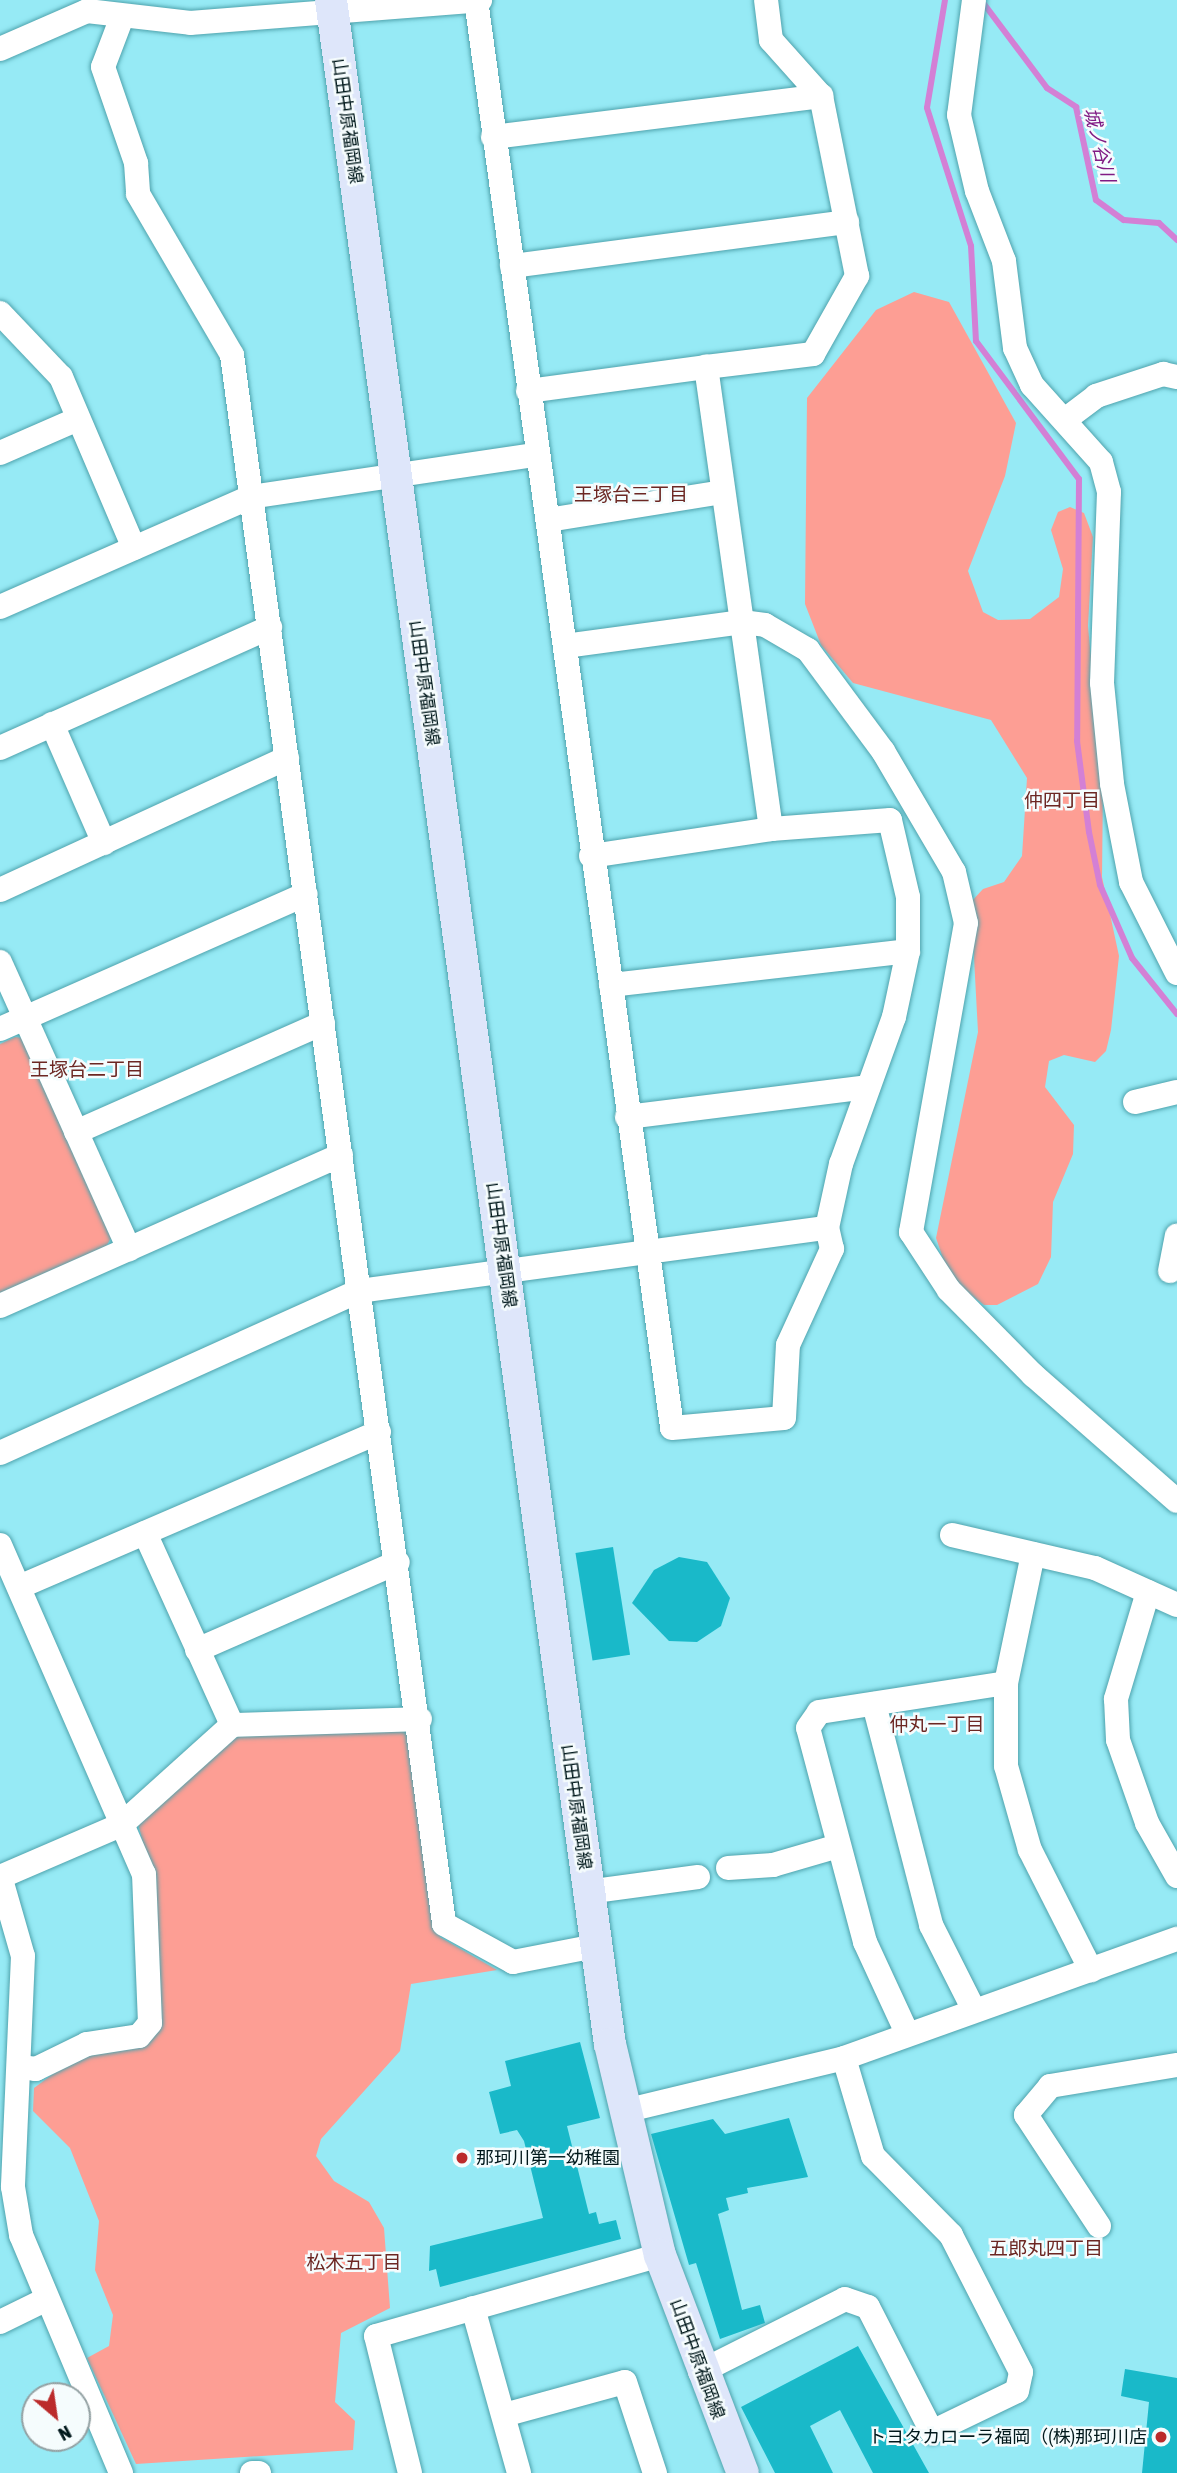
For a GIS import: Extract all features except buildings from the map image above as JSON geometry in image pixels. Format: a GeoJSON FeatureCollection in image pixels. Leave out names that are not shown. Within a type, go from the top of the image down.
{"type":"FeatureCollection","features":[{"type":"Feature","properties":{"kind":"main road","name":"山田中原福岡線"},"geometry":{"type":"LineString","coordinates":[[332,6],[595,1946],[624,2111],[660,2255],[700,2372],[743,2473]]}},
{"type":"Feature","properties":{"kind":"street"},"geometry":{"type":"LineString","coordinates":[[0,49],[84,5],[122,17],[478,0],[493,137],[535,455],[548,520],[592,856],[611,985],[627,1117],[672,1427],[784,1418],[789,1345],[832,1249],[827,1228],[867,1087],[894,1017],[908,951],[908,897],[890,820],[771,829],[592,856]]}},
{"type":"Feature","properties":{"kind":"street"},"geometry":{"type":"LineString","coordinates":[[528,391],[813,354],[857,276],[821,96],[771,40],[766,0]]}},
{"type":"Feature","properties":{"kind":"street"},"geometry":{"type":"LineString","coordinates":[[974,0],[959,115],[977,191],[1003,261],[1015,348],[1032,385],[1066,419],[1101,462],[1108,492],[1102,683],[1112,784],[1132,882],[1177,973]]}},
{"type":"Feature","properties":{"kind":"street"},"geometry":{"type":"LineString","coordinates":[[122,17],[103,67],[136,163],[142,205],[226,336],[270,627],[359,1291],[420,1719],[444,1924],[513,1962],[595,1946]]}},
{"type":"Feature","properties":{"kind":"street"},"geometry":{"type":"LineString","coordinates":[[493,137],[821,96]]}},
{"type":"Feature","properties":{"kind":"street"},"geometry":{"type":"LineString","coordinates":[[512,266],[847,222]]}},
{"type":"Feature","properties":{"kind":"street"},"geometry":{"type":"LineString","coordinates":[[0,313],[53,365],[134,548]]}},
{"type":"Feature","properties":{"kind":"street"},"geometry":{"type":"LineString","coordinates":[[706,367],[771,829]]}},
{"type":"Feature","properties":{"kind":"street"},"geometry":{"type":"LineString","coordinates":[[1066,419],[1096,396],[1163,374],[1177,377]]}},
{"type":"Feature","properties":{"kind":"street"},"geometry":{"type":"LineString","coordinates":[[0,453],[78,419]]}},
{"type":"Feature","properties":{"kind":"street"},"geometry":{"type":"LineString","coordinates":[[0,607],[250,497],[395,472],[535,455]]}},
{"type":"Feature","properties":{"kind":"street"},"geometry":{"type":"LineString","coordinates":[[548,520],[722,492]]}},
{"type":"Feature","properties":{"kind":"street"},"geometry":{"type":"LineString","coordinates":[[565,646],[742,622],[765,625],[808,650],[883,751],[954,872],[966,923],[943,1077],[912,1209],[911,1232],[922,1256],[1033,1375],[1177,1501]]}},
{"type":"Feature","properties":{"kind":"street"},"geometry":{"type":"LineString","coordinates":[[0,748],[270,627]]}},
{"type":"Feature","properties":{"kind":"street"},"geometry":{"type":"LineString","coordinates":[[52,724],[104,843]]}},
{"type":"Feature","properties":{"kind":"street"},"geometry":{"type":"LineString","coordinates":[[0,890],[287,758]]}},
{"type":"Feature","properties":{"kind":"street"},"geometry":{"type":"LineString","coordinates":[[0,1029],[306,894]]}},
{"type":"Feature","properties":{"kind":"street"},"geometry":{"type":"LineString","coordinates":[[611,985],[908,951]]}},
{"type":"Feature","properties":{"kind":"street"},"geometry":{"type":"LineString","coordinates":[[0,962],[129,1249]]}},
{"type":"Feature","properties":{"kind":"street"},"geometry":{"type":"LineString","coordinates":[[76,1132],[323,1023]]}},
{"type":"Feature","properties":{"kind":"street"},"geometry":{"type":"LineString","coordinates":[[627,1117],[867,1087]]}},
{"type":"Feature","properties":{"kind":"street"},"geometry":{"type":"LineString","coordinates":[[1135,1102],[1177,1092]]}},
{"type":"Feature","properties":{"kind":"street"},"geometry":{"type":"LineString","coordinates":[[0,1306],[341,1155]]}},
{"type":"Feature","properties":{"kind":"street"},"geometry":{"type":"LineString","coordinates":[[0,1453],[359,1291],[504,1269],[827,1228]]}},
{"type":"Feature","properties":{"kind":"street"},"geometry":{"type":"LineString","coordinates":[[1170,1272],[1177,1236]]}},
{"type":"Feature","properties":{"kind":"street"},"geometry":{"type":"LineString","coordinates":[[19,1587],[379,1432]]}},
{"type":"Feature","properties":{"kind":"street"},"geometry":{"type":"LineString","coordinates":[[145,1533],[232,1725]]}},
{"type":"Feature","properties":{"kind":"street"},"geometry":{"type":"LineString","coordinates":[[952,1535],[1094,1568],[1177,1605]]}},
{"type":"Feature","properties":{"kind":"street"},"geometry":{"type":"LineString","coordinates":[[0,1545],[144,1874],[150,2023],[139,2036],[87,2044],[36,2069],[22,2067]]}},
{"type":"Feature","properties":{"kind":"street"},"geometry":{"type":"LineString","coordinates":[[1033,1554],[1006,1683],[1006,1766],[1030,1850],[1091,1970]]}},
{"type":"Feature","properties":{"kind":"street"},"geometry":{"type":"LineString","coordinates":[[197,1650],[398,1562]]}},
{"type":"Feature","properties":{"kind":"street"},"geometry":{"type":"LineString","coordinates":[[1148,1592],[1116,1699],[1118,1740],[1147,1823],[1177,1876]]}},
{"type":"Feature","properties":{"kind":"street"},"geometry":{"type":"LineString","coordinates":[[907,2033],[865,1942],[808,1728],[820,1712],[1006,1683]]}},
{"type":"Feature","properties":{"kind":"street"},"geometry":{"type":"LineString","coordinates":[[874,1704],[931,1925],[974,2010]]}},
{"type":"Feature","properties":{"kind":"street"},"geometry":{"type":"LineString","coordinates":[[121,2473],[45,2300],[21,2235],[13,2187],[22,2067],[23,1956],[0,1877],[121,1825],[232,1725],[420,1719]]}},
{"type":"Feature","properties":{"kind":"street"},"geometry":{"type":"LineString","coordinates":[[727,1868],[773,1865],[838,1846]]}},
{"type":"Feature","properties":{"kind":"street"},"geometry":{"type":"LineString","coordinates":[[587,1892],[698,1877]]}},
{"type":"Feature","properties":{"kind":"street"},"geometry":{"type":"LineString","coordinates":[[624,2111],[844,2058],[907,2033],[1177,1939]]}},
{"type":"Feature","properties":{"kind":"street"},"geometry":{"type":"LineString","coordinates":[[700,2372],[845,2299],[868,2307],[932,2432],[1017,2391],[1021,2372],[951,2235],[873,2156],[844,2058]]}},
{"type":"Feature","properties":{"kind":"street"},"geometry":{"type":"LineString","coordinates":[[1099,2226],[1026,2115],[1050,2086],[1177,2065]]}},
{"type":"Feature","properties":{"kind":"street"},"geometry":{"type":"LineString","coordinates":[[410,2473],[376,2336],[660,2255]]}},
{"type":"Feature","properties":{"kind":"street"},"geometry":{"type":"LineString","coordinates":[[0,2322],[45,2300]]}},
{"type":"Feature","properties":{"kind":"street"},"geometry":{"type":"LineString","coordinates":[[473,2308],[519,2473]]}},
{"type":"Feature","properties":{"kind":"street"},"geometry":{"type":"LineString","coordinates":[[504,2415],[625,2382],[655,2473]]}},
{"type":"Feature","properties":{"kind":"street"},"geometry":{"type":"LineString","coordinates":[[252,2473],[259,2473]]}},
{"type":"Feature","properties":{"kind":"shaded area"},"geometry":{"type":"Polygon","coordinates":[[[914,292],[949,302],[1016,423],[1005,476],[968,571],[983,612],[998,620],[1030,619],[1059,597],[1063,569],[1051,530],[1058,512],[1070,507],[1084,513],[1093,537],[1088,626],[1103,787],[1102,877],[1119,956],[1111,1030],[1106,1051],[1095,1062],[1064,1055],[1049,1061],[1045,1087],[1074,1125],[1073,1154],[1053,1202],[1051,1257],[1038,1284],[997,1305],[984,1305],[950,1279],[936,1238],[978,1032],[971,902],[983,889],[1004,882],[1022,856],[1027,778],[991,720],[853,683],[821,645],[805,604],[807,398],[876,310],[914,292]]]}},
{"type":"Feature","properties":{"kind":"shaded area"},"geometry":{"type":"Polygon","coordinates":[[[15,1037],[25,1038],[112,1236],[106,1247],[0,1294],[0,1044],[15,1037]]]}},
{"type":"Feature","properties":{"kind":"shaded area"},"geometry":{"type":"Polygon","coordinates":[[[410,1727],[440,1937],[497,1970],[411,1984],[400,2051],[321,2139],[316,2156],[334,2181],[369,2202],[384,2228],[390,2308],[341,2333],[335,2402],[355,2421],[353,2450],[136,2464],[87,2358],[109,2346],[113,2315],[95,2270],[99,2221],[70,2148],[33,2111],[34,2088],[80,2054],[146,2040],[146,1856],[138,1823],[229,1736],[410,1727]]]}},
{"type":"Feature","properties":{"kind":"waterway"},"geometry":{"type":"LineString","coordinates":[[945,0],[927,108],[971,246],[976,341],[1079,479],[1077,741],[1089,832],[1100,885],[1132,958],[1177,1014]]}},
{"type":"Feature","properties":{"kind":"waterway","name":"城ノ谷川"},"geometry":{"type":"LineString","coordinates":[[981,0],[1047,88],[1076,107],[1096,200],[1124,220],[1159,223],[1177,240]]}},
{"type":"Feature","properties":{"kind":"place","name":"那珂川第一幼稚園"},"geometry":{"type":"Point","coordinates":[462,2158]}},
{"type":"Feature","properties":{"kind":"place","name":"トヨタカローラ福岡（(株)那珂川店"},"geometry":{"type":"Point","coordinates":[1161,2437]}},
{"type":"Feature","properties":{"kind":"district","name":"王塚台三丁目"},"geometry":{"type":"Point","coordinates":[631,495]}},
{"type":"Feature","properties":{"kind":"district","name":"仲四丁目"},"geometry":{"type":"Point","coordinates":[1062,801]}},
{"type":"Feature","properties":{"kind":"district","name":"王塚台二丁目"},"geometry":{"type":"Point","coordinates":[87,1070]}},
{"type":"Feature","properties":{"kind":"district","name":"仲丸一丁目"},"geometry":{"type":"Point","coordinates":[937,1725]}},
{"type":"Feature","properties":{"kind":"district","name":"五郎丸四丁目"},"geometry":{"type":"Point","coordinates":[1046,2249]}},
{"type":"Feature","properties":{"kind":"district","name":"松木五丁目"},"geometry":{"type":"Point","coordinates":[354,2263]}}]}
